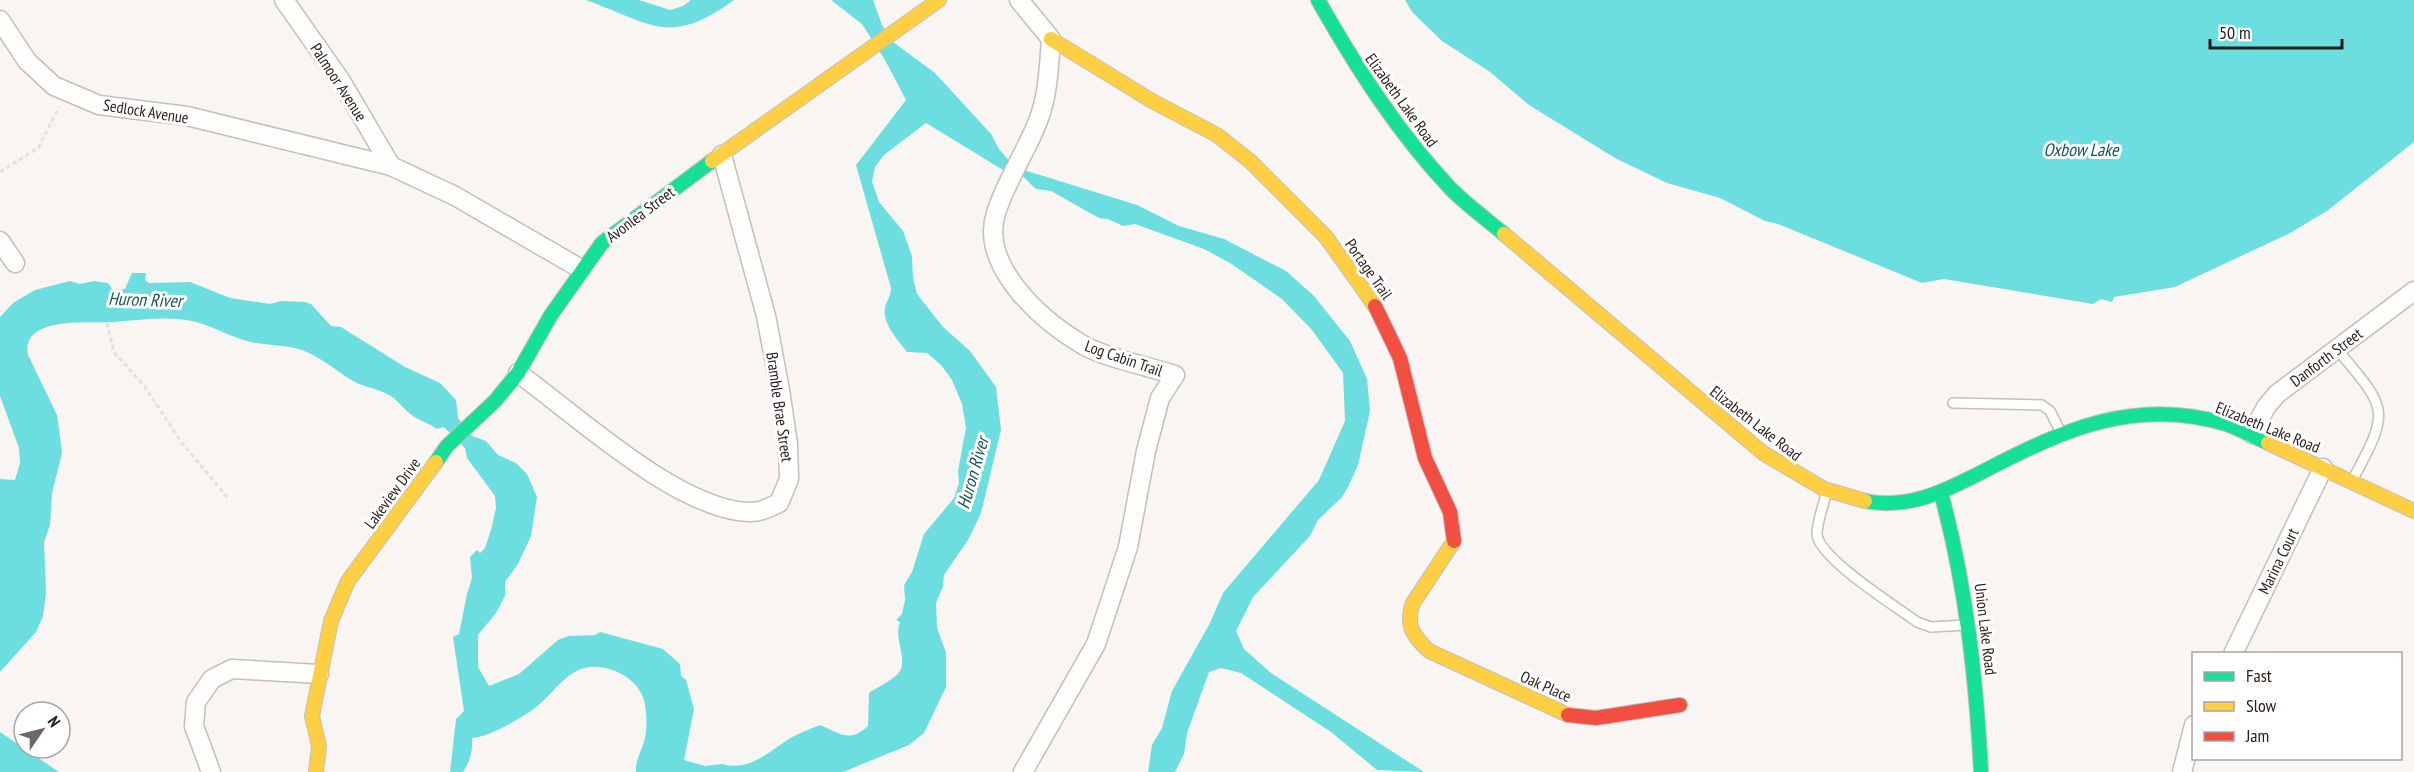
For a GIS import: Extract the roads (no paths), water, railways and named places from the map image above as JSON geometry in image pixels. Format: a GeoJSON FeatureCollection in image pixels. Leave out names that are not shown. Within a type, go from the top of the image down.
{"type":"FeatureCollection","features":[{"type":"Feature","properties":{"kind":"street","name":"Palmoor Avenue"},"geometry":{"type":"LineString","coordinates":[[284,0],[341,81],[391,166]]}},
{"type":"Feature","properties":{"kind":"street","name":"Avonlea Street"},"geometry":{"type":"LineString","coordinates":[[581,269],[602,243],[939,0]]}},
{"type":"Feature","properties":{"kind":"street"},"geometry":{"type":"LineString","coordinates":[[1019,0],[1051,39]]}},
{"type":"Feature","properties":{"kind":"street","name":"Elizabeth Lake Road"},"geometry":{"type":"LineString","coordinates":[[1318,0],[1352,58],[1399,128],[1466,204],[1745,439],[1787,470],[1827,491],[1857,498],[1900,502],[1941,493],[2061,433],[2120,416],[2165,413],[2210,419],[2252,434],[2414,511]]}},
{"type":"Feature","properties":{"kind":"street","name":"Sedlock Avenue"},"geometry":{"type":"LineString","coordinates":[[0,20],[27,60],[54,86],[99,105],[187,116],[391,166]]}},
{"type":"Feature","properties":{"kind":"street","name":"Portage Trail"},"geometry":{"type":"LineString","coordinates":[[1051,39],[1168,110],[1221,138],[1273,181],[1346,260],[1387,325],[1402,361],[1420,447],[1454,524],[1455,541],[1410,607],[1407,621],[1410,634]]}},
{"type":"Feature","properties":{"kind":"street","name":"Log Cabin Trail"},"geometry":{"type":"LineString","coordinates":[[1023,772],[1096,644],[1128,547],[1146,451],[1160,398],[1174,375],[1084,346],[1038,313],[1004,272],[993,236],[995,213],[1039,118],[1047,79],[1051,39]]}},
{"type":"Feature","properties":{"kind":"street","name":"Bramble Brae Street"},"geometry":{"type":"LineString","coordinates":[[518,373],[587,428],[672,485],[709,502],[747,512],[763,511],[778,503],[789,479],[788,444],[780,390],[766,316],[722,155]]}},
{"type":"Feature","properties":{"kind":"street"},"geometry":{"type":"LineString","coordinates":[[391,166],[464,201],[581,269]]}},
{"type":"Feature","properties":{"kind":"street"},"geometry":{"type":"LineString","coordinates":[[0,241],[15,262]]}},
{"type":"Feature","properties":{"kind":"street","name":"Lakeview Drive"},"geometry":{"type":"LineString","coordinates":[[316,772],[319,746],[312,716],[319,674],[330,621],[348,581],[447,446],[495,401],[518,373],[581,269]]}},
{"type":"Feature","properties":{"kind":"street","name":"Danforth Street"},"geometry":{"type":"LineString","coordinates":[[2252,434],[2266,407],[2277,394],[2414,291]]}},
{"type":"Feature","properties":{"kind":"street","name":"Marina Court"},"geometry":{"type":"LineString","coordinates":[[2234,652],[2323,468]]}},
{"type":"Feature","properties":{"kind":"street","name":"Union Lake Road"},"geometry":{"type":"LineString","coordinates":[[1941,493],[1959,556],[1971,625],[1981,772]]}},
{"type":"Feature","properties":{"kind":"street","name":"Oak Place"},"geometry":{"type":"LineString","coordinates":[[1410,634],[1429,651],[1569,715],[1596,718],[1680,705]]}},
{"type":"Feature","properties":{"kind":"street"},"geometry":{"type":"LineString","coordinates":[[211,772],[194,726],[196,702],[212,679],[232,669],[319,674]]}},
{"type":"Feature","properties":{"kind":"street"},"geometry":{"type":"LineString","coordinates":[[2182,772],[2192,729]]}},
{"type":"Feature","properties":{"kind":"lane"},"geometry":{"type":"LineString","coordinates":[[2337,349],[2368,386],[2377,402],[2380,414],[2375,439],[2352,481]]}},
{"type":"Feature","properties":{"kind":"lane"},"geometry":{"type":"LineString","coordinates":[[1953,403],[2042,405],[2050,411],[2061,433]]}},
{"type":"Feature","properties":{"kind":"lane"},"geometry":{"type":"LineString","coordinates":[[1827,491],[1817,535],[1823,549],[1835,562],[1917,622],[1931,627],[1971,625]]}},
{"type":"Feature","properties":{"kind":"water"},"geometry":{"type":"Polygon","coordinates":[[[586,0],[639,0],[670,10],[683,6],[691,0],[734,0],[693,23],[676,27],[660,27],[586,0]]]}},
{"type":"Feature","properties":{"kind":"water","name":"Huron River"},"geometry":{"type":"Polygon","coordinates":[[[831,0],[873,0],[882,25],[893,42],[935,73],[991,134],[999,149],[1012,164],[1027,171],[1137,205],[1179,226],[1224,239],[1286,271],[1314,296],[1350,341],[1367,379],[1370,411],[1358,465],[1342,497],[1318,520],[1310,536],[1253,597],[1236,631],[1244,649],[1271,673],[1424,772],[1377,770],[1331,732],[1241,673],[1221,668],[1209,672],[1187,733],[1184,754],[1175,772],[1148,772],[1152,745],[1162,728],[1172,691],[1210,623],[1223,593],[1319,480],[1345,421],[1343,373],[1312,330],[1282,299],[1230,263],[1204,249],[1135,224],[1123,226],[1108,219],[1099,218],[1051,191],[1036,189],[1018,172],[1003,170],[926,123],[884,155],[875,167],[872,182],[879,202],[903,231],[912,256],[913,279],[917,294],[943,327],[970,351],[996,387],[1001,430],[981,513],[968,540],[944,575],[943,586],[936,603],[937,628],[946,653],[946,687],[924,733],[909,745],[843,772],[636,772],[646,728],[646,709],[642,696],[637,687],[621,674],[601,667],[591,667],[570,675],[537,707],[519,719],[498,730],[472,738],[470,756],[463,772],[450,772],[456,719],[464,711],[453,637],[459,634],[472,578],[470,557],[477,550],[480,553],[485,548],[496,508],[495,496],[467,458],[465,448],[444,427],[437,429],[416,418],[389,395],[355,382],[320,359],[301,350],[247,341],[203,324],[172,319],[61,324],[46,327],[35,333],[29,342],[28,355],[57,415],[62,453],[52,493],[50,525],[44,542],[46,593],[43,616],[36,632],[0,672],[0,479],[15,480],[20,463],[19,448],[0,396],[0,317],[13,303],[35,290],[70,281],[80,284],[94,281],[108,283],[113,290],[125,289],[132,273],[146,273],[145,280],[149,283],[190,282],[230,298],[270,304],[281,301],[311,304],[331,326],[341,327],[405,367],[440,383],[456,400],[458,418],[472,436],[486,441],[498,455],[516,463],[527,474],[537,497],[531,536],[518,564],[505,582],[505,596],[496,613],[478,635],[478,667],[489,686],[519,674],[558,640],[568,636],[595,635],[600,632],[663,649],[680,664],[681,676],[686,680],[694,709],[684,760],[705,766],[741,765],[758,759],[793,737],[820,725],[850,736],[868,726],[869,693],[899,673],[901,669],[902,658],[898,634],[900,622],[896,620],[902,614],[905,600],[904,585],[912,572],[924,534],[954,498],[959,483],[958,471],[966,428],[962,404],[952,380],[941,365],[927,353],[907,352],[891,331],[886,320],[885,307],[891,288],[856,165],[906,100],[885,60],[862,24],[831,0]]]}},
{"type":"Feature","properties":{"kind":"water","name":"Oxbow Lake"},"geometry":{"type":"Polygon","coordinates":[[[1405,0],[2414,0],[2414,142],[2327,211],[2290,233],[2175,287],[2114,297],[2112,302],[2101,299],[2093,304],[1944,279],[1922,283],[1778,224],[1765,221],[1720,198],[1667,183],[1615,158],[1529,105],[1490,72],[1442,41],[1412,12],[1405,0]]]}},
{"type":"Feature","properties":{"kind":"water"},"geometry":{"type":"Polygon","coordinates":[[[0,732],[12,740],[12,760],[41,760],[59,772],[0,772],[0,732]]]}}]}
